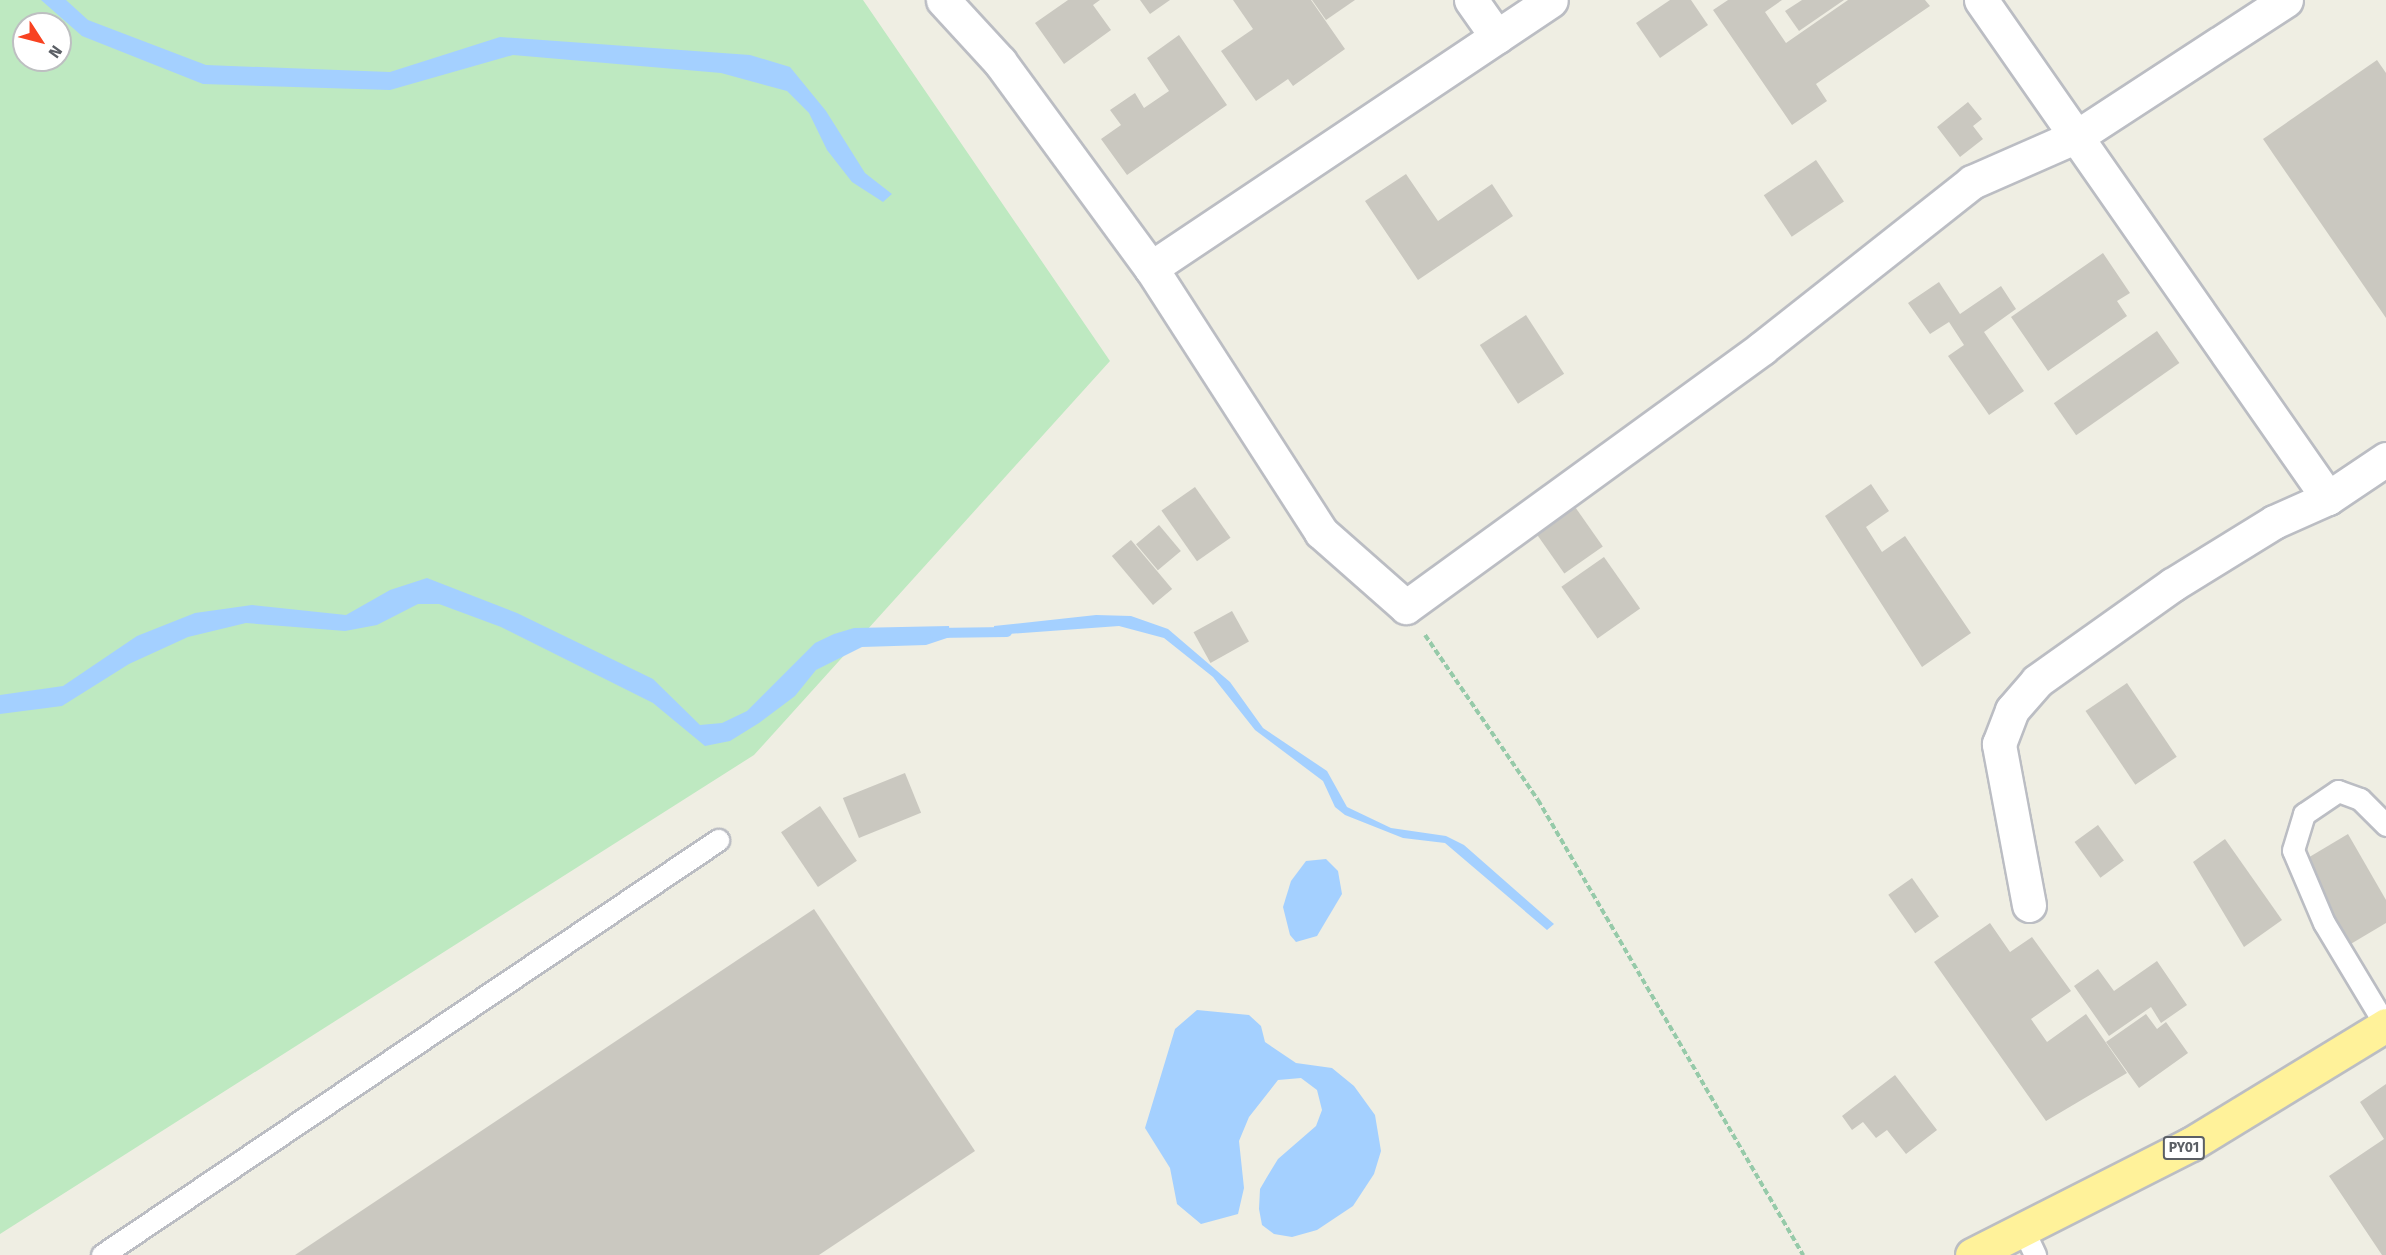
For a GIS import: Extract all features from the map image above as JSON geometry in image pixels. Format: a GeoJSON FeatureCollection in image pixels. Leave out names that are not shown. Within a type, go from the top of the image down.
{"type":"FeatureCollection","features":[{"type":"Feature","properties":{"kind":"highway","name":"PY01"},"geometry":{"type":"LineString","coordinates":[[1972,1255],[2029,1242],[2386,1026]]}},
{"type":"Feature","properties":{"kind":"street"},"geometry":{"type":"LineString","coordinates":[[943,0],[1000,62],[1151,268],[1321,532],[1406,607],[1762,348],[1972,182],[2079,135],[2286,0]]}},
{"type":"Feature","properties":{"kind":"street"},"geometry":{"type":"LineString","coordinates":[[1471,0],[1497,37]]}},
{"type":"Feature","properties":{"kind":"street"},"geometry":{"type":"LineString","coordinates":[[1151,268],[1551,0]]}},
{"type":"Feature","properties":{"kind":"street"},"geometry":{"type":"LineString","coordinates":[[1981,0],[2079,135],[2328,498]]}},
{"type":"Feature","properties":{"kind":"street"},"geometry":{"type":"LineString","coordinates":[[2029,905],[1999,744],[2012,710],[2037,681],[2172,585],[2274,522],[2328,498],[2386,459]]}},
{"type":"Feature","properties":{"kind":"lane"},"geometry":{"type":"LineString","coordinates":[[2386,825],[2360,799],[2338,791],[2304,814],[2293,850],[2324,923],[2386,1026]]}},
{"type":"Feature","properties":{"kind":"lane"},"geometry":{"type":"LineString","coordinates":[[102,1255],[718,840]]}},
{"type":"Feature","properties":{"kind":"path"},"geometry":{"type":"LineString","coordinates":[[1406,607],[1538,800],[1803,1255]]}},
{"type":"Feature","properties":{"kind":"green space"},"geometry":{"type":"Polygon","coordinates":[[[0,0],[863,0],[1110,361],[754,755],[0,1234],[0,0]]]}},
{"type":"Feature","properties":{"kind":"water"},"geometry":{"type":"Polygon","coordinates":[[[41,0],[66,0],[88,20],[206,65],[390,72],[500,37],[750,55],[790,67],[826,111],[865,173],[892,194],[883,202],[852,182],[827,150],[809,113],[787,91],[721,73],[513,55],[390,90],[203,84],[82,36],[72,27],[72,12],[55,12],[41,0]]]}},
{"type":"Feature","properties":{"kind":"water"},"geometry":{"type":"Polygon","coordinates":[[[427,578],[517,613],[653,679],[700,725],[722,723],[747,711],[815,643],[834,634],[854,628],[949,626],[950,637],[926,645],[862,647],[816,670],[795,696],[759,723],[730,741],[705,746],[653,703],[501,627],[439,604],[418,604],[377,625],[345,631],[246,623],[188,637],[129,664],[62,706],[0,714],[0,695],[63,686],[137,636],[195,613],[252,605],[346,615],[390,590],[427,578]]]}},
{"type":"Feature","properties":{"kind":"water"},"geometry":{"type":"Polygon","coordinates":[[[1096,615],[1131,616],[1168,629],[1230,682],[1263,728],[1327,771],[1347,807],[1391,828],[1446,836],[1464,845],[1554,924],[1547,930],[1445,843],[1403,838],[1345,815],[1335,807],[1323,781],[1255,730],[1213,677],[1164,638],[1119,626],[994,635],[994,626],[1096,615]]]}},
{"type":"Feature","properties":{"kind":"water"},"geometry":{"type":"Polygon","coordinates":[[[1326,859],[1338,871],[1342,894],[1317,936],[1296,942],[1290,935],[1283,907],[1291,881],[1306,861],[1326,859]]]}},
{"type":"Feature","properties":{"kind":"water"},"geometry":{"type":"Polygon","coordinates":[[[1197,1010],[1249,1015],[1261,1026],[1265,1042],[1296,1063],[1332,1068],[1354,1086],[1375,1115],[1381,1151],[1374,1174],[1353,1206],[1317,1230],[1292,1237],[1274,1234],[1262,1225],[1259,1209],[1260,1189],[1278,1159],[1316,1126],[1322,1110],[1317,1090],[1301,1078],[1278,1080],[1249,1117],[1239,1141],[1244,1188],[1238,1214],[1201,1224],[1177,1204],[1170,1168],[1145,1128],[1175,1029],[1197,1010]]]}},
{"type":"Feature","properties":{"kind":"building"},"geometry":{"type":"Polygon","coordinates":[[[1068,0],[1100,0],[1093,5],[1111,30],[1064,64],[1035,23],[1068,0]]]}},
{"type":"Feature","properties":{"kind":"building"},"geometry":{"type":"Polygon","coordinates":[[[1140,0],[1170,0],[1150,14],[1140,0]]]}},
{"type":"Feature","properties":{"kind":"building"},"geometry":{"type":"Polygon","coordinates":[[[1233,0],[1311,0],[1345,49],[1293,86],[1288,79],[1256,101],[1221,51],[1253,29],[1233,0]]]}},
{"type":"Feature","properties":{"kind":"building"},"geometry":{"type":"Polygon","coordinates":[[[1312,0],[1355,0],[1326,20],[1312,0]]]}},
{"type":"Feature","properties":{"kind":"building"},"geometry":{"type":"Polygon","coordinates":[[[1670,0],[1691,0],[1708,25],[1660,58],[1636,23],[1670,0]]]}},
{"type":"Feature","properties":{"kind":"building"},"geometry":{"type":"Polygon","coordinates":[[[1728,0],[1782,0],[1765,12],[1786,43],[1848,0],[1925,0],[1930,6],[1816,84],[1827,101],[1792,125],[1713,10],[1728,0]]]}},
{"type":"Feature","properties":{"kind":"building"},"geometry":{"type":"Polygon","coordinates":[[[1802,0],[1844,0],[1799,31],[1785,11],[1802,0]]]}},
{"type":"Feature","properties":{"kind":"building"},"geometry":{"type":"Polygon","coordinates":[[[1179,35],[1227,105],[1127,175],[1101,139],[1121,125],[1110,110],[1135,93],[1144,108],[1169,91],[1147,58],[1179,35]]]}},
{"type":"Feature","properties":{"kind":"building"},"geometry":{"type":"Polygon","coordinates":[[[2377,60],[2386,73],[2386,318],[2263,139],[2377,60]]]}},
{"type":"Feature","properties":{"kind":"building"},"geometry":{"type":"Polygon","coordinates":[[[1968,102],[1982,119],[1973,126],[1983,139],[1960,157],[1937,127],[1968,102]]]}},
{"type":"Feature","properties":{"kind":"building"},"geometry":{"type":"Polygon","coordinates":[[[1816,160],[1844,201],[1792,237],[1764,195],[1816,160]]]}},
{"type":"Feature","properties":{"kind":"building"},"geometry":{"type":"Polygon","coordinates":[[[1406,174],[1438,221],[1492,184],[1513,216],[1418,280],[1365,201],[1406,174]]]}},
{"type":"Feature","properties":{"kind":"building"},"geometry":{"type":"Polygon","coordinates":[[[2103,253],[2130,293],[2117,301],[2127,316],[2048,371],[2011,317],[2103,253]]]}},
{"type":"Feature","properties":{"kind":"building"},"geometry":{"type":"Polygon","coordinates":[[[1939,282],[1960,314],[2001,286],[2016,309],[1984,332],[2024,391],[1989,415],[1948,356],[1964,345],[1949,322],[1930,334],[1908,303],[1939,282]]]}},
{"type":"Feature","properties":{"kind":"building"},"geometry":{"type":"Polygon","coordinates":[[[1526,315],[1564,374],[1518,404],[1480,345],[1526,315]]]}},
{"type":"Feature","properties":{"kind":"building"},"geometry":{"type":"Polygon","coordinates":[[[2157,331],[2179,363],[2076,435],[2054,403],[2157,331]]]}},
{"type":"Feature","properties":{"kind":"building"},"geometry":{"type":"Polygon","coordinates":[[[1871,484],[1889,511],[1866,527],[1882,552],[1905,536],[1971,633],[1922,667],[1825,516],[1871,484]]]}},
{"type":"Feature","properties":{"kind":"building"},"geometry":{"type":"Polygon","coordinates":[[[1195,487],[1231,538],[1197,561],[1161,511],[1195,487]]]}},
{"type":"Feature","properties":{"kind":"building"},"geometry":{"type":"Polygon","coordinates":[[[1573,504],[1603,547],[1564,574],[1534,531],[1573,504]]]}},
{"type":"Feature","properties":{"kind":"building"},"geometry":{"type":"Polygon","coordinates":[[[1159,525],[1181,551],[1158,570],[1136,544],[1159,525]]]}},
{"type":"Feature","properties":{"kind":"building"},"geometry":{"type":"Polygon","coordinates":[[[1131,540],[1172,589],[1153,605],[1112,556],[1131,540]]]}},
{"type":"Feature","properties":{"kind":"building"},"geometry":{"type":"Polygon","coordinates":[[[1604,557],[1640,609],[1598,638],[1561,587],[1604,557]]]}},
{"type":"Feature","properties":{"kind":"building"},"geometry":{"type":"Polygon","coordinates":[[[1232,611],[1249,642],[1210,663],[1194,632],[1232,611]]]}},
{"type":"Feature","properties":{"kind":"building"},"geometry":{"type":"Polygon","coordinates":[[[2127,683],[2177,757],[2135,785],[2086,711],[2127,683]]]}},
{"type":"Feature","properties":{"kind":"building"},"geometry":{"type":"Polygon","coordinates":[[[905,773],[921,813],[859,838],[843,798],[905,773]]]}},
{"type":"Feature","properties":{"kind":"building"},"geometry":{"type":"Polygon","coordinates":[[[820,806],[857,861],[818,887],[781,832],[820,806]]]}},
{"type":"Feature","properties":{"kind":"building"},"geometry":{"type":"Polygon","coordinates":[[[2098,825],[2124,861],[2100,878],[2075,842],[2098,825]]]}},
{"type":"Feature","properties":{"kind":"building"},"geometry":{"type":"Polygon","coordinates":[[[2348,834],[2386,900],[2386,923],[2349,945],[2301,862],[2348,834]]]}},
{"type":"Feature","properties":{"kind":"building"},"geometry":{"type":"Polygon","coordinates":[[[2225,839],[2282,920],[2244,947],[2193,862],[2225,839]]]}},
{"type":"Feature","properties":{"kind":"building"},"geometry":{"type":"Polygon","coordinates":[[[1912,878],[1939,917],[1915,933],[1888,895],[1912,878]]]}},
{"type":"Feature","properties":{"kind":"building"},"geometry":{"type":"Polygon","coordinates":[[[814,909],[975,1151],[819,1255],[295,1255],[814,909]]]}},
{"type":"Feature","properties":{"kind":"building"},"geometry":{"type":"Polygon","coordinates":[[[1990,923],[2010,952],[2032,937],[2071,991],[2031,1019],[2047,1042],[2086,1014],[2127,1073],[2046,1121],[1934,962],[1990,923]]]}},
{"type":"Feature","properties":{"kind":"building"},"geometry":{"type":"Polygon","coordinates":[[[2157,961],[2187,1005],[2161,1023],[2151,1007],[2109,1036],[2074,986],[2098,969],[2114,991],[2157,961]]]}},
{"type":"Feature","properties":{"kind":"building"},"geometry":{"type":"Polygon","coordinates":[[[2146,1014],[2157,1029],[2166,1022],[2188,1053],[2139,1088],[2106,1042],[2146,1014]]]}},
{"type":"Feature","properties":{"kind":"building"},"geometry":{"type":"Polygon","coordinates":[[[1895,1075],[1937,1130],[1906,1154],[1887,1130],[1876,1138],[1863,1122],[1852,1130],[1842,1116],[1895,1075]]]}},
{"type":"Feature","properties":{"kind":"building"},"geometry":{"type":"Polygon","coordinates":[[[2386,1084],[2386,1255],[2382,1255],[2329,1176],[2384,1139],[2360,1102],[2386,1084]]]}},
{"type":"Feature","properties":{"kind":"waterway"},"geometry":{"type":"LineString","coordinates":[[935,633],[1007,632]]}}]}
